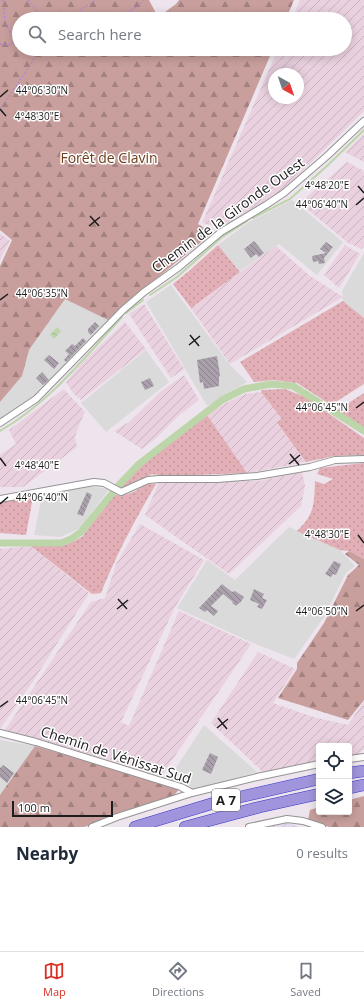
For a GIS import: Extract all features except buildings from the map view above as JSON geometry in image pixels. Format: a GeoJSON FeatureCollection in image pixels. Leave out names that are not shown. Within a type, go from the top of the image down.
{"type":"FeatureCollection","features":[{"type":"Feature","properties":{"kind":"highway"},"geometry":{"type":"LineString","coordinates":[[352,773],[364,771]]}},
{"type":"Feature","properties":{"kind":"highway","name":"A 7"},"geometry":{"type":"LineString","coordinates":[[135,827],[214,803],[316,780]]}},
{"type":"Feature","properties":{"kind":"highway"},"geometry":{"type":"LineString","coordinates":[[352,788],[364,786]]}},
{"type":"Feature","properties":{"kind":"highway","name":"A 7"},"geometry":{"type":"LineString","coordinates":[[185,827],[260,807],[316,795]]}},
{"type":"Feature","properties":{"kind":"street","name":"Chemin de la Gironde Ouest"},"geometry":{"type":"LineString","coordinates":[[0,424],[36,399],[123,310],[144,292],[179,267],[221,232],[266,205],[284,192],[327,156],[364,121]]}},
{"type":"Feature","properties":{"kind":"street"},"geometry":{"type":"LineString","coordinates":[[0,499],[94,482],[110,485],[122,492],[148,480],[217,479],[257,476],[310,467],[335,460],[364,459]]}},
{"type":"Feature","properties":{"kind":"street","name":"Chemin de Vénissat Sud"},"geometry":{"type":"LineString","coordinates":[[0,733],[36,742],[174,784],[192,793],[316,765]]}},
{"type":"Feature","properties":{"kind":"street"},"geometry":{"type":"LineString","coordinates":[[352,759],[364,757]]}},
{"type":"Feature","properties":{"kind":"street"},"geometry":{"type":"LineString","coordinates":[[92,827],[117,817],[192,793]]}},
{"type":"Feature","properties":{"kind":"street"},"geometry":{"type":"LineString","coordinates":[[249,827],[287,819],[303,821],[322,827]]}},
{"type":"Feature","properties":{"kind":"path"},"geometry":{"type":"LineString","coordinates":[[3,0],[5,11],[4,22],[12,35]]}},
{"type":"Feature","properties":{"kind":"path"},"geometry":{"type":"LineString","coordinates":[[28,0],[35,8],[36,12]]}},
{"type":"Feature","properties":{"kind":"path"},"geometry":{"type":"LineString","coordinates":[[78,12],[96,0]]}},
{"type":"Feature","properties":{"kind":"path"},"geometry":{"type":"LineString","coordinates":[[128,12],[144,0]]}},
{"type":"Feature","properties":{"kind":"path"},"geometry":{"type":"LineString","coordinates":[[0,44],[12,43]]}},
{"type":"Feature","properties":{"kind":"path"},"geometry":{"type":"LineString","coordinates":[[0,110],[36,56]]}},
{"type":"Feature","properties":{"kind":"shaded area"},"geometry":{"type":"Polygon","coordinates":[[[300,0],[364,0],[364,111],[281,192],[219,227],[202,223],[268,72],[268,104],[304,104],[304,68],[270,68],[275,56],[352,56],[352,12],[295,12],[300,0]]]}},
{"type":"Feature","properties":{"kind":"shaded area"},"geometry":{"type":"Polygon","coordinates":[[[364,134],[364,162],[345,152],[364,134]]]}},
{"type":"Feature","properties":{"kind":"shaded area"},"geometry":{"type":"Polygon","coordinates":[[[347,162],[364,171],[364,245],[362,249],[348,243],[300,203],[347,162]]]}},
{"type":"Feature","properties":{"kind":"shaded area"},"geometry":{"type":"Polygon","coordinates":[[[292,200],[343,242],[317,275],[279,244],[240,271],[218,245],[249,222],[292,200]]]}},
{"type":"Feature","properties":{"kind":"shaded area"},"geometry":{"type":"Polygon","coordinates":[[[0,233],[10,241],[0,260],[0,233]]]}},
{"type":"Feature","properties":{"kind":"shaded area"},"geometry":{"type":"Polygon","coordinates":[[[218,245],[240,272],[191,308],[173,284],[218,245]]]}},
{"type":"Feature","properties":{"kind":"shaded area"},"geometry":{"type":"Polygon","coordinates":[[[345,245],[360,254],[339,288],[324,275],[345,245]]]}},
{"type":"Feature","properties":{"kind":"shaded area"},"geometry":{"type":"Polygon","coordinates":[[[276,246],[310,276],[343,297],[230,364],[191,308],[276,246]]]}},
{"type":"Feature","properties":{"kind":"shaded area"},"geometry":{"type":"Polygon","coordinates":[[[364,253],[364,318],[343,301],[342,291],[364,253]]]}},
{"type":"Feature","properties":{"kind":"shaded area"},"geometry":{"type":"Polygon","coordinates":[[[171,285],[230,365],[247,382],[207,406],[146,302],[171,285]]]}},
{"type":"Feature","properties":{"kind":"shaded area"},"geometry":{"type":"Polygon","coordinates":[[[65,299],[108,320],[89,342],[34,396],[0,420],[0,402],[22,376],[29,350],[65,299]]]}},
{"type":"Feature","properties":{"kind":"shaded area"},"geometry":{"type":"Polygon","coordinates":[[[343,301],[364,318],[364,384],[331,405],[297,383],[273,380],[254,382],[240,362],[343,301]]]}},
{"type":"Feature","properties":{"kind":"shaded area"},"geometry":{"type":"Polygon","coordinates":[[[144,304],[184,369],[171,378],[129,314],[144,304]]]}},
{"type":"Feature","properties":{"kind":"shaded area"},"geometry":{"type":"Polygon","coordinates":[[[125,322],[146,349],[81,400],[73,393],[66,382],[84,361],[125,322]]]}},
{"type":"Feature","properties":{"kind":"shaded area"},"geometry":{"type":"Polygon","coordinates":[[[146,350],[169,382],[106,432],[81,403],[146,350]]]}},
{"type":"Feature","properties":{"kind":"shaded area"},"geometry":{"type":"Polygon","coordinates":[[[184,375],[199,400],[177,417],[155,439],[142,449],[114,431],[129,422],[160,392],[184,375]]]}},
{"type":"Feature","properties":{"kind":"shaded area"},"geometry":{"type":"Polygon","coordinates":[[[64,389],[85,412],[75,437],[77,447],[23,487],[0,487],[0,455],[16,444],[9,430],[64,389]]]}},
{"type":"Feature","properties":{"kind":"shaded area"},"geometry":{"type":"Polygon","coordinates":[[[285,389],[305,397],[364,438],[364,455],[334,456],[306,462],[277,423],[282,419],[261,392],[262,390],[285,389]]]}},
{"type":"Feature","properties":{"kind":"shaded area"},"geometry":{"type":"Polygon","coordinates":[[[261,392],[282,419],[277,424],[306,462],[247,473],[207,415],[220,406],[245,394],[261,392]]]}},
{"type":"Feature","properties":{"kind":"shaded area"},"geometry":{"type":"Polygon","coordinates":[[[364,393],[364,429],[336,411],[364,393]]]}},
{"type":"Feature","properties":{"kind":"shaded area"},"geometry":{"type":"Polygon","coordinates":[[[207,415],[247,473],[165,476],[152,474],[123,489],[121,485],[144,462],[207,415]]]}},
{"type":"Feature","properties":{"kind":"shaded area"},"geometry":{"type":"Polygon","coordinates":[[[364,463],[364,559],[349,551],[340,550],[297,531],[310,514],[314,502],[315,481],[324,484],[333,479],[317,474],[320,468],[364,463]]]}},
{"type":"Feature","properties":{"kind":"shaded area"},"geometry":{"type":"Polygon","coordinates":[[[302,472],[305,486],[301,506],[229,574],[145,515],[159,482],[258,481],[302,472]]]}},
{"type":"Feature","properties":{"kind":"shaded area"},"geometry":{"type":"Polygon","coordinates":[[[146,484],[156,484],[126,538],[101,593],[92,594],[31,546],[66,545],[82,537],[114,494],[127,494],[146,484]]]}},
{"type":"Feature","properties":{"kind":"shaded area"},"geometry":{"type":"Polygon","coordinates":[[[85,486],[109,489],[81,528],[60,537],[34,535],[42,495],[85,486]]]}},
{"type":"Feature","properties":{"kind":"shaded area"},"geometry":{"type":"Polygon","coordinates":[[[33,497],[26,535],[0,533],[0,502],[33,497]]]}},
{"type":"Feature","properties":{"kind":"shaded area"},"geometry":{"type":"Polygon","coordinates":[[[140,524],[204,560],[174,609],[121,722],[129,726],[179,611],[251,644],[162,775],[5,730],[91,602],[105,598],[116,564],[140,524]]]}},
{"type":"Feature","properties":{"kind":"shaded area"},"geometry":{"type":"Polygon","coordinates":[[[289,527],[340,550],[355,566],[346,573],[324,617],[294,659],[253,643],[177,608],[207,560],[235,580],[289,527]]]}},
{"type":"Feature","properties":{"kind":"shaded area"},"geometry":{"type":"Polygon","coordinates":[[[31,546],[89,593],[34,680],[0,729],[0,549],[31,546]]]}},
{"type":"Feature","properties":{"kind":"shaded area"},"geometry":{"type":"Polygon","coordinates":[[[258,652],[295,669],[273,703],[313,717],[348,725],[364,701],[364,749],[359,754],[352,755],[352,743],[316,743],[316,763],[263,772],[211,723],[258,652]]]}},
{"type":"Feature","properties":{"kind":"shaded area"},"geometry":{"type":"Polygon","coordinates":[[[204,725],[257,772],[194,791],[168,780],[204,725]]]}},
{"type":"Feature","properties":{"kind":"shaded area"},"geometry":{"type":"Polygon","coordinates":[[[0,740],[35,746],[0,795],[0,740]]]}},
{"type":"Feature","properties":{"kind":"shaded area"},"geometry":{"type":"Polygon","coordinates":[[[283,821],[299,827],[262,827],[283,821]]]}},
{"type":"Feature","properties":{"kind":"green space","name":"Forêt de Clavin"},"geometry":{"type":"Polygon","coordinates":[[[0,0],[149,0],[155,12],[12,12],[12,56],[270,56],[198,224],[212,233],[118,310],[108,320],[65,299],[29,350],[22,376],[0,402],[0,266],[12,240],[0,230],[0,0]]]}},
{"type":"Feature","properties":{"kind":"green space","name":"Forêt de Clavin"},"geometry":{"type":"Polygon","coordinates":[[[179,0],[294,0],[289,12],[165,12],[179,0]]]}},
{"type":"Feature","properties":{"kind":"green space"},"geometry":{"type":"Polygon","coordinates":[[[349,551],[364,559],[364,700],[348,720],[278,698],[297,669],[297,663],[324,623],[348,575],[359,565],[345,554],[349,551]]]}},
{"type":"Feature","properties":{"kind":"green space"},"geometry":{"type":"Polygon","coordinates":[[[35,746],[180,788],[171,799],[84,827],[0,827],[0,795],[35,746]]]}},
{"type":"Feature","properties":{"kind":"green space"},"geometry":{"type":"Polygon","coordinates":[[[364,796],[364,827],[329,827],[308,820],[310,810],[316,808],[316,815],[352,815],[352,799],[364,796]]]}},
{"type":"Feature","properties":{"kind":"water"},"geometry":{"type":"Polygon","coordinates":[[[57,327],[61,331],[54,339],[50,335],[57,327]]]}},
{"type":"Feature","properties":{"kind":"waterway"},"geometry":{"type":"LineString","coordinates":[[253,218],[290,199],[364,130]]}},
{"type":"Feature","properties":{"kind":"waterway"},"geometry":{"type":"LineString","coordinates":[[150,295],[177,277],[221,238],[247,221]]}},
{"type":"Feature","properties":{"kind":"waterway"},"geometry":{"type":"LineString","coordinates":[[126,313],[143,300]]}},
{"type":"Feature","properties":{"kind":"waterway"},"geometry":{"type":"LineString","coordinates":[[0,431],[18,420],[50,393],[66,378],[122,317]]}},
{"type":"Feature","properties":{"kind":"waterway"},"geometry":{"type":"LineString","coordinates":[[0,543],[61,543],[71,539],[81,532],[119,485],[139,464],[222,400],[244,389],[271,384],[293,386],[364,431]]}}]}
